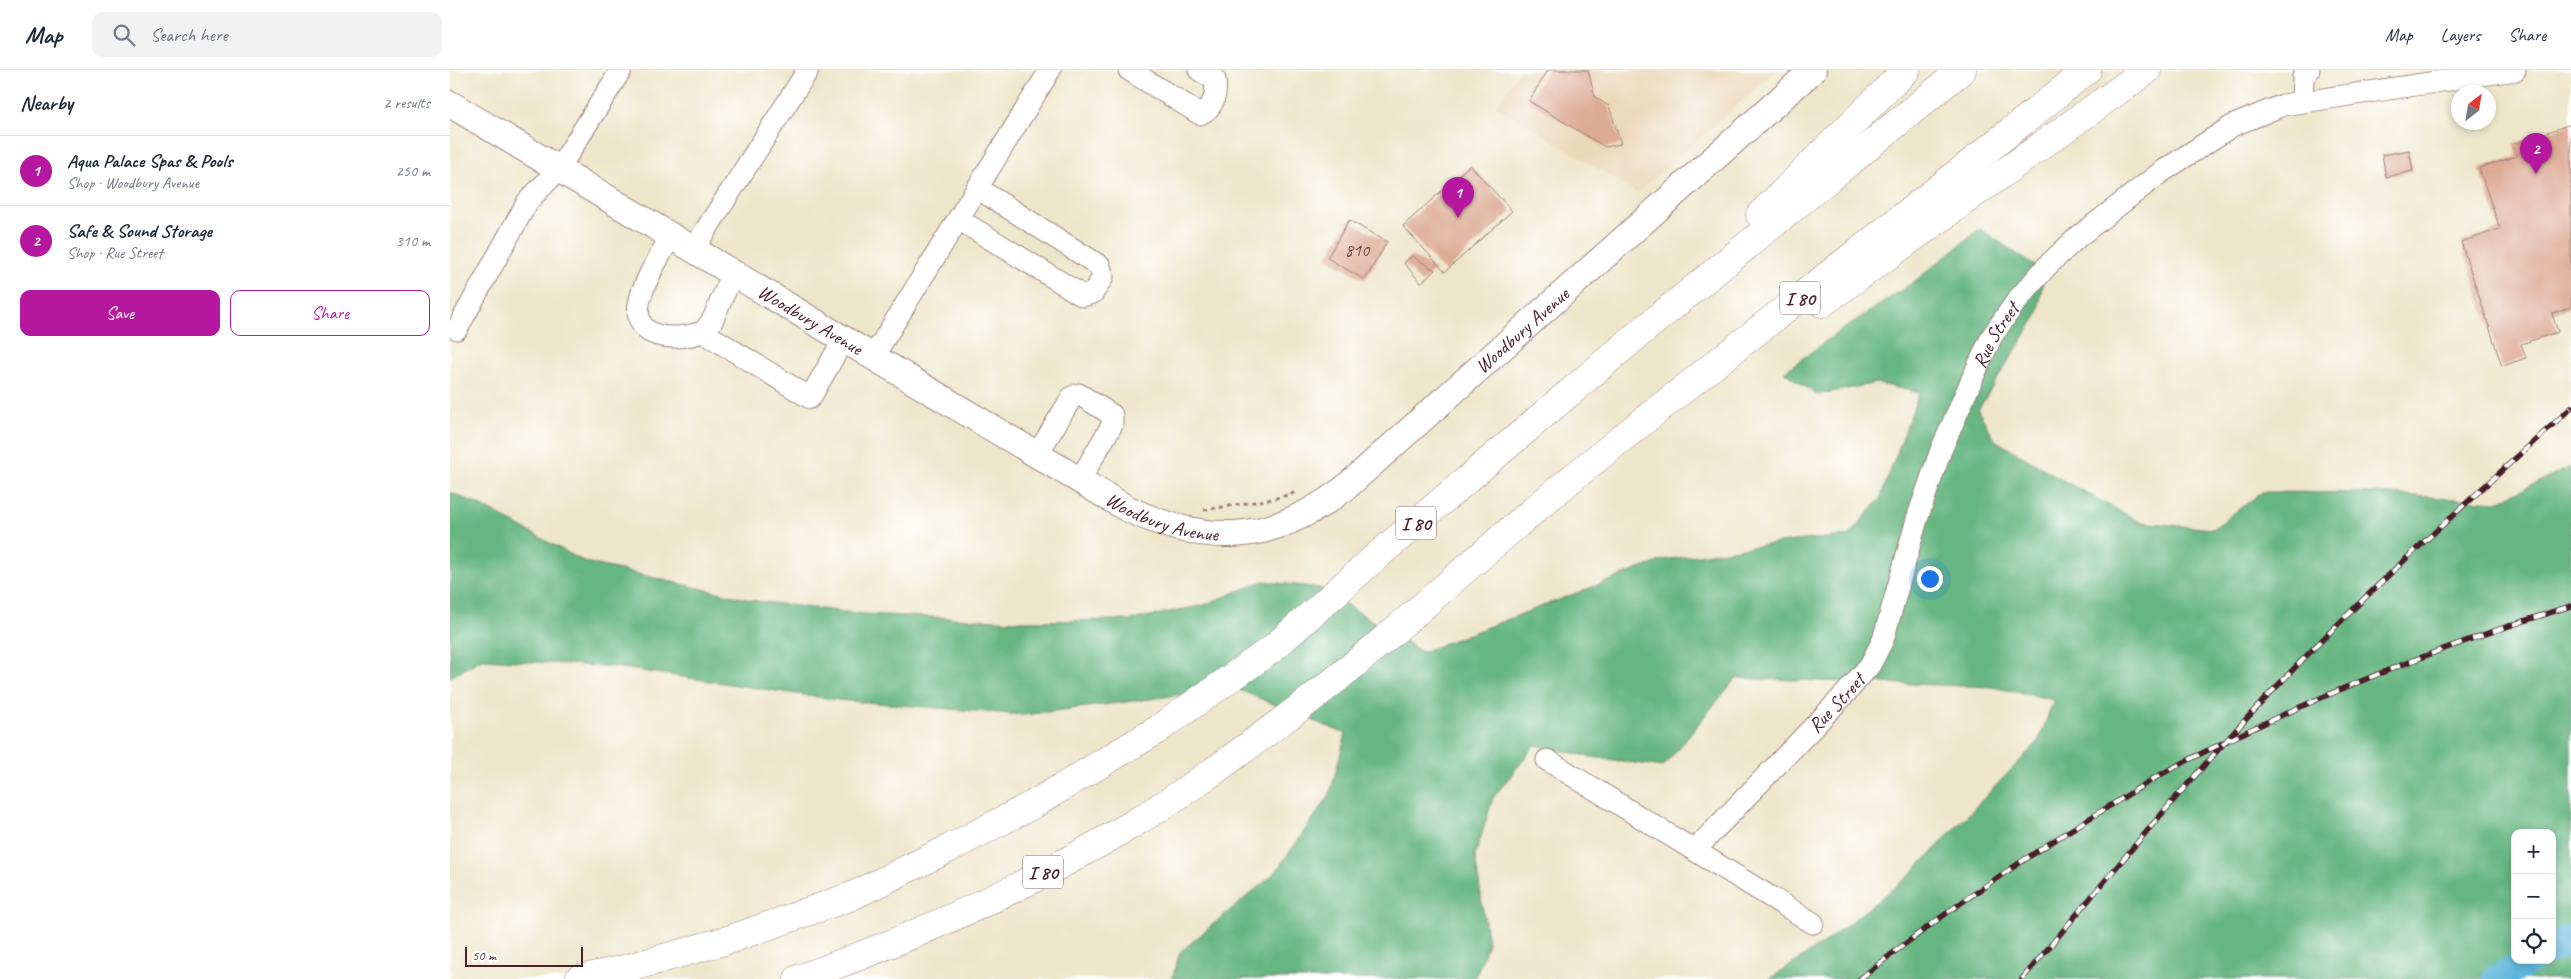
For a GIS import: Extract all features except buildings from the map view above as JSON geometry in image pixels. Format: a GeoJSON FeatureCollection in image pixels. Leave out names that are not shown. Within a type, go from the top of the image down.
{"type":"FeatureCollection","features":[{"type":"Feature","properties":{"kind":"highway"},"geometry":{"type":"LineString","coordinates":[[1641,332],[1906,70]]}},
{"type":"Feature","properties":{"kind":"highway","name":"I 80"},"geometry":{"type":"LineString","coordinates":[[578,979],[625,970],[731,939],[852,896],[1034,804],[1149,734],[1272,648],[1377,556],[1641,332],[1962,70]]}},
{"type":"Feature","properties":{"kind":"highway","name":"I 80"},"geometry":{"type":"LineString","coordinates":[[798,979],[871,954],[985,903],[1132,825],[1219,766],[1297,710],[1481,558],[1571,479],[2087,70]]}},
{"type":"Feature","properties":{"kind":"highway"},"geometry":{"type":"LineString","coordinates":[[1571,479],[1984,188],[2147,70]]}},
{"type":"Feature","properties":{"kind":"main road","name":"Woodbury Avenue"},"geometry":{"type":"LineString","coordinates":[[450,104],[1126,508],[1157,523],[1201,533],[1232,534],[1254,531],[1287,522],[1315,509],[1362,474],[1813,70]]}},
{"type":"Feature","properties":{"kind":"street"},"geometry":{"type":"LineString","coordinates":[[457,329],[528,201],[558,170],[621,70]]}},
{"type":"Feature","properties":{"kind":"street"},"geometry":{"type":"LineString","coordinates":[[693,250],[808,70]]}},
{"type":"Feature","properties":{"kind":"street"},"geometry":{"type":"LineString","coordinates":[[873,356],[1050,70]]}},
{"type":"Feature","properties":{"kind":"street"},"geometry":{"type":"LineString","coordinates":[[1129,70],[1200,114],[1207,111],[1217,94],[1215,80],[1199,70]]}},
{"type":"Feature","properties":{"kind":"street"},"geometry":{"type":"LineString","coordinates":[[2302,102],[2303,78],[2309,70]]}},
{"type":"Feature","properties":{"kind":"street","name":"Rue Street"},"geometry":{"type":"LineString","coordinates":[[1695,850],[1845,694],[1870,665],[1883,640],[1917,519],[1941,450],[1992,336],[2018,299],[2048,265],[2078,237],[2160,173],[2232,126],[2283,105],[2503,71]]}},
{"type":"Feature","properties":{"kind":"street"},"geometry":{"type":"LineString","coordinates":[[958,219],[1084,296],[1093,293],[1103,278],[1100,266],[977,188]]}},
{"type":"Feature","properties":{"kind":"street"},"geometry":{"type":"LineString","coordinates":[[670,236],[640,298],[640,319],[646,329],[659,337],[682,337],[703,332],[712,321],[733,273]]}},
{"type":"Feature","properties":{"kind":"street"},"geometry":{"type":"LineString","coordinates":[[703,332],[810,398],[844,339]]}},
{"type":"Feature","properties":{"kind":"street"},"geometry":{"type":"LineString","coordinates":[[1037,455],[1072,397],[1079,394],[1112,415],[1112,425],[1079,481]]}},
{"type":"Feature","properties":{"kind":"street"},"geometry":{"type":"LineString","coordinates":[[1547,760],[1813,923]]}},
{"type":"Feature","properties":{"kind":"path"},"geometry":{"type":"LineString","coordinates":[[1197,511],[1273,499],[1305,489]]}},
{"type":"Feature","properties":{"kind":"shaded area"},"geometry":{"type":"Polygon","coordinates":[[[1519,70],[1777,70],[1637,193],[1497,106],[1519,70]]]}},
{"type":"Feature","properties":{"kind":"green space"},"geometry":{"type":"Polygon","coordinates":[[[1980,229],[2044,272],[2038,314],[1978,410],[1995,440],[2064,481],[2140,522],[2213,529],[2262,492],[2378,493],[2496,502],[2571,467],[2571,979],[1770,979],[1824,943],[1908,877],[2038,742],[2054,700],[1992,687],[1736,678],[1663,767],[1592,757],[1535,745],[1493,798],[1475,856],[1488,943],[1475,979],[1172,979],[1180,952],[1275,873],[1329,796],[1346,734],[1239,690],[1188,694],[1024,715],[838,700],[615,667],[482,659],[450,677],[450,492],[484,507],[585,562],[756,601],[863,614],[1019,621],[1131,620],[1204,605],[1263,581],[1320,588],[1422,652],[1663,560],[1793,541],[1848,536],[1880,499],[1919,393],[1876,383],[1817,395],[1784,372],[1837,333],[1915,281],[1980,229]]]}},
{"type":"Feature","properties":{"kind":"waterway"},"geometry":{"type":"LineString","coordinates":[[2556,947],[2571,939]]}},
{"type":"Feature","properties":{"kind":"waterway"},"geometry":{"type":"LineString","coordinates":[[2496,979],[2524,964]]}},
{"type":"Feature","properties":{"kind":"railway"},"geometry":{"type":"LineString","coordinates":[[2022,979],[2183,789],[2284,679],[2389,575],[2571,408]]}},
{"type":"Feature","properties":{"kind":"railway"},"geometry":{"type":"LineString","coordinates":[[1860,979],[1949,912],[2010,870],[2072,829],[2169,770],[2267,722],[2366,679],[2468,640],[2571,606]]}},
{"type":"Feature","properties":{"kind":"place","name":"Safe & Sound Storage"},"geometry":{"type":"Point","coordinates":[2536,174]}},
{"type":"Feature","properties":{"kind":"place","name":"Aqua Palace Spas & Pools"},"geometry":{"type":"Point","coordinates":[1458,218]}}]}
